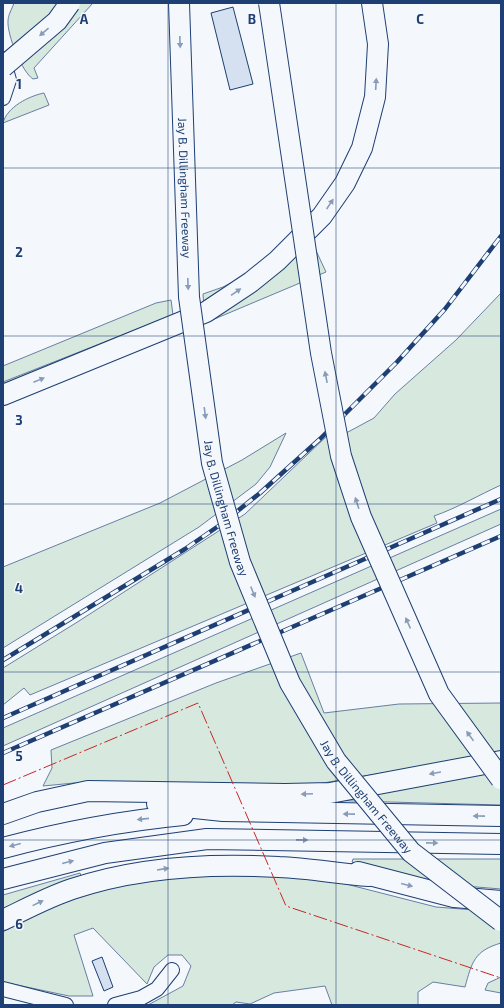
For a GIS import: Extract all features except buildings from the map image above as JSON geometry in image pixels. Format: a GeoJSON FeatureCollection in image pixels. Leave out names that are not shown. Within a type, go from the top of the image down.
{"type":"FeatureCollection","features":[{"type":"Feature","properties":{"kind":"highway"},"geometry":{"type":"LineString","coordinates":[[3,67],[57,21],[70,3]]}},
{"type":"Feature","properties":{"kind":"highway","name":"Jay B. Dillingham Freeway"},"geometry":{"type":"LineString","coordinates":[[179,3],[189,297],[212,462],[240,562],[290,683],[336,761],[411,852],[501,921]]}},
{"type":"Feature","properties":{"kind":"highway"},"geometry":{"type":"LineString","coordinates":[[269,3],[321,353],[341,456],[361,517],[439,694],[501,779]]}},
{"type":"Feature","properties":{"kind":"highway"},"geometry":{"type":"LineString","coordinates":[[3,395],[206,312],[251,282],[277,262],[322,216],[345,183],[362,148],[375,97],[378,44],[372,3]]}},
{"type":"Feature","properties":{"kind":"highway"},"geometry":{"type":"LineString","coordinates":[[3,814],[37,802],[88,791],[285,794],[330,793],[501,761]]}},
{"type":"Feature","properties":{"kind":"highway"},"geometry":{"type":"LineString","coordinates":[[37,802],[139,802],[223,811],[501,816]]}},
{"type":"Feature","properties":{"kind":"highway"},"geometry":{"type":"LineString","coordinates":[[3,848],[53,834],[130,820],[223,811]]}},
{"type":"Feature","properties":{"kind":"highway"},"geometry":{"type":"LineString","coordinates":[[207,839],[319,860],[369,876],[454,897],[501,901]]}},
{"type":"Feature","properties":{"kind":"highway"},"geometry":{"type":"LineString","coordinates":[[3,879],[105,853],[207,839],[501,844]]}},
{"type":"Feature","properties":{"kind":"highway"},"geometry":{"type":"LineString","coordinates":[[3,920],[71,889],[102,880],[168,868],[240,865],[281,867],[369,876]]}},
{"type":"Feature","properties":{"kind":"street"},"geometry":{"type":"LineString","coordinates":[[3,59],[9,80],[6,94],[3,98]]}},
{"type":"Feature","properties":{"kind":"street"},"geometry":{"type":"LineString","coordinates":[[115,1005],[141,998],[157,989],[172,970]]}},
{"type":"Feature","properties":{"kind":"street"},"geometry":{"type":"LineString","coordinates":[[3,989],[66,1005]]}},
{"type":"Feature","properties":{"kind":"shaded area"},"geometry":{"type":"Polygon","coordinates":[[[14,3],[93,3],[34,68],[38,78],[33,79],[24,69],[16,53],[8,27],[9,14],[14,3]]]}},
{"type":"Feature","properties":{"kind":"shaded area"},"geometry":{"type":"Polygon","coordinates":[[[44,93],[49,105],[3,123],[9,112],[19,103],[44,93]]]}},
{"type":"Feature","properties":{"kind":"shaded area"},"geometry":{"type":"Polygon","coordinates":[[[312,242],[326,272],[205,323],[203,294],[223,287],[312,242]]]}},
{"type":"Feature","properties":{"kind":"shaded area"},"geometry":{"type":"Polygon","coordinates":[[[501,293],[501,485],[434,516],[437,523],[30,695],[24,688],[3,705],[3,668],[245,514],[329,434],[348,432],[374,418],[395,394],[456,340],[501,293]]]}},
{"type":"Feature","properties":{"kind":"shaded area"},"geometry":{"type":"Polygon","coordinates":[[[171,300],[173,315],[3,382],[3,366],[156,303],[171,300]]]}},
{"type":"Feature","properties":{"kind":"shaded area"},"geometry":{"type":"Polygon","coordinates":[[[286,433],[270,467],[256,484],[199,527],[3,648],[3,567],[160,503],[242,460],[286,433]]]}},
{"type":"Feature","properties":{"kind":"shaded area"},"geometry":{"type":"Polygon","coordinates":[[[501,509],[501,524],[3,746],[3,728],[501,509]]]}},
{"type":"Feature","properties":{"kind":"shaded area"},"geometry":{"type":"Polygon","coordinates":[[[301,653],[324,713],[399,704],[501,703],[501,753],[317,784],[74,783],[43,786],[52,768],[51,750],[216,683],[301,653]]]}},
{"type":"Feature","properties":{"kind":"shaded area"},"geometry":{"type":"Polygon","coordinates":[[[501,769],[501,805],[315,800],[501,769]]]}},
{"type":"Feature","properties":{"kind":"shaded area"},"geometry":{"type":"Polygon","coordinates":[[[353,859],[501,859],[501,889],[440,884],[419,880],[352,862],[353,859]]]}},
{"type":"Feature","properties":{"kind":"shaded area"},"geometry":{"type":"Polygon","coordinates":[[[255,870],[342,883],[436,907],[501,912],[501,943],[492,946],[480,954],[472,964],[465,987],[433,982],[418,992],[418,1005],[332,1005],[325,986],[274,993],[250,1004],[236,1002],[232,1005],[148,1005],[183,986],[191,966],[182,955],[168,955],[154,967],[147,984],[93,928],[74,935],[93,996],[69,996],[3,982],[3,932],[37,911],[71,896],[137,878],[255,870]]]}},
{"type":"Feature","properties":{"kind":"shaded area"},"geometry":{"type":"Polygon","coordinates":[[[80,873],[81,876],[57,884],[3,909],[3,895],[80,873]]]}},
{"type":"Feature","properties":{"kind":"shaded area"},"geometry":{"type":"Polygon","coordinates":[[[501,977],[501,993],[485,990],[488,983],[501,977]]]}},
{"type":"Feature","properties":{"kind":"railway"},"geometry":{"type":"LineString","coordinates":[[3,660],[185,549],[220,525],[260,493],[320,439],[397,362],[445,309],[501,236]]}},
{"type":"Feature","properties":{"kind":"railway"},"geometry":{"type":"LineString","coordinates":[[3,718],[501,499]]}},
{"type":"Feature","properties":{"kind":"railway"},"geometry":{"type":"LineString","coordinates":[[3,753],[501,536]]}},
{"type":"Feature","properties":{"kind":"power"},"geometry":{"type":"LineString","coordinates":[[3,785],[198,703],[286,906],[501,978]]}}]}
